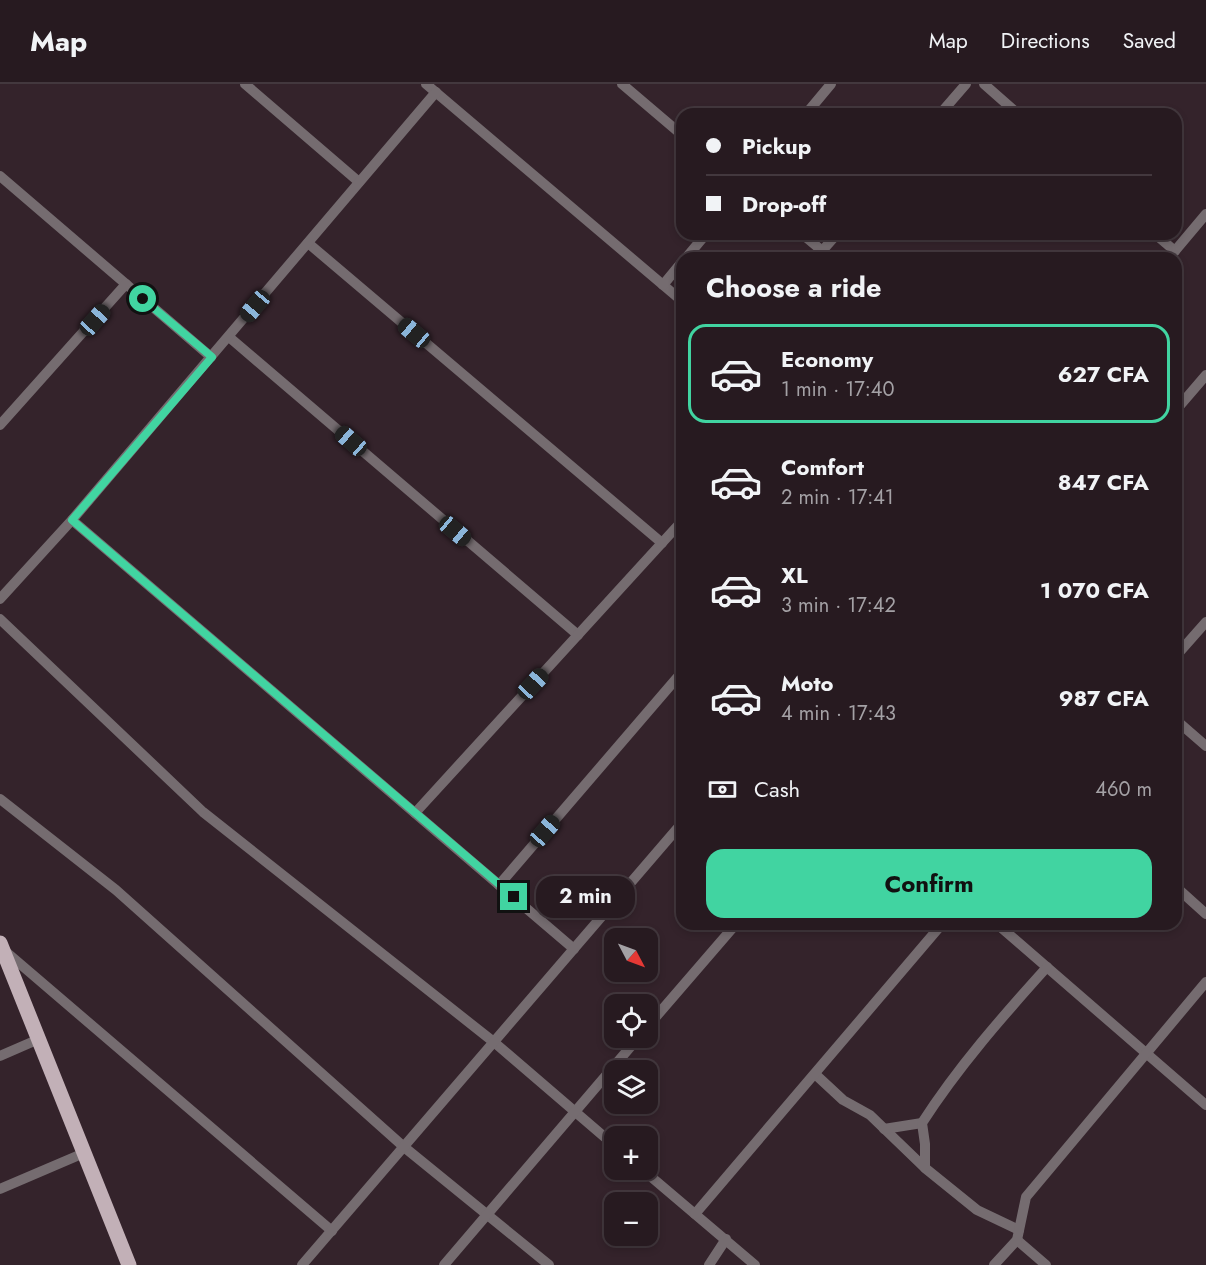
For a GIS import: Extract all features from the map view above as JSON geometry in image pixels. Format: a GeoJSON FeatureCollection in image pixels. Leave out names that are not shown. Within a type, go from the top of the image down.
{"type":"FeatureCollection","features":[{"type":"Feature","properties":{"kind":"main road"},"geometry":{"type":"LineString","coordinates":[[1,946],[129,1265]]}},
{"type":"Feature","properties":{"kind":"street"},"geometry":{"type":"LineString","coordinates":[[245,84],[359,182]]}},
{"type":"Feature","properties":{"kind":"street"},"geometry":{"type":"LineString","coordinates":[[426,84],[676,296]]}},
{"type":"Feature","properties":{"kind":"street"},"geometry":{"type":"LineString","coordinates":[[622,84],[676,130]]}},
{"type":"Feature","properties":{"kind":"street"},"geometry":{"type":"LineString","coordinates":[[811,108],[831,84]]}},
{"type":"Feature","properties":{"kind":"street"},"geometry":{"type":"LineString","coordinates":[[945,108],[966,84]]}},
{"type":"Feature","properties":{"kind":"street"},"geometry":{"type":"LineString","coordinates":[[984,84],[1011,108]]}},
{"type":"Feature","properties":{"kind":"street"},"geometry":{"type":"LineString","coordinates":[[0,598],[72,520],[436,92]]}},
{"type":"Feature","properties":{"kind":"street"},"geometry":{"type":"LineString","coordinates":[[0,176],[212,357]]}},
{"type":"Feature","properties":{"kind":"street"},"geometry":{"type":"LineString","coordinates":[[1174,252],[1206,214]]}},
{"type":"Feature","properties":{"kind":"street"},"geometry":{"type":"LineString","coordinates":[[691,252],[701,240]]}},
{"type":"Feature","properties":{"kind":"street"},"geometry":{"type":"LineString","coordinates":[[809,240],[823,252]]}},
{"type":"Feature","properties":{"kind":"street"},"geometry":{"type":"LineString","coordinates":[[1160,240],[1170,252]]}},
{"type":"Feature","properties":{"kind":"street"},"geometry":{"type":"LineString","coordinates":[[308,243],[663,543]]}},
{"type":"Feature","properties":{"kind":"street"},"geometry":{"type":"LineString","coordinates":[[663,285],[676,269]]}},
{"type":"Feature","properties":{"kind":"street"},"geometry":{"type":"LineString","coordinates":[[0,425],[126,284]]}},
{"type":"Feature","properties":{"kind":"street"},"geometry":{"type":"LineString","coordinates":[[229,337],[578,635]]}},
{"type":"Feature","properties":{"kind":"street"},"geometry":{"type":"LineString","coordinates":[[1182,403],[1206,375]]}},
{"type":"Feature","properties":{"kind":"street"},"geometry":{"type":"LineString","coordinates":[[72,520],[574,949]]}},
{"type":"Feature","properties":{"kind":"street"},"geometry":{"type":"LineString","coordinates":[[415,813],[676,528]]}},
{"type":"Feature","properties":{"kind":"street"},"geometry":{"type":"LineString","coordinates":[[0,619],[203,812],[495,1043],[604,1137]]}},
{"type":"Feature","properties":{"kind":"street"},"geometry":{"type":"LineString","coordinates":[[1182,649],[1206,622]]}},
{"type":"Feature","properties":{"kind":"street"},"geometry":{"type":"LineString","coordinates":[[499,885],[676,679]]}},
{"type":"Feature","properties":{"kind":"street"},"geometry":{"type":"LineString","coordinates":[[1182,725],[1206,746]]}},
{"type":"Feature","properties":{"kind":"street"},"geometry":{"type":"LineString","coordinates":[[0,799],[116,890],[404,1147],[549,1265]]}},
{"type":"Feature","properties":{"kind":"street"},"geometry":{"type":"LineString","coordinates":[[302,1265],[676,830]]}},
{"type":"Feature","properties":{"kind":"street"},"geometry":{"type":"LineString","coordinates":[[1182,892],[1206,914]]}},
{"type":"Feature","properties":{"kind":"street"},"geometry":{"type":"LineString","coordinates":[[658,1014],[731,930]]}},
{"type":"Feature","properties":{"kind":"street"},"geometry":{"type":"LineString","coordinates":[[695,1214],[937,930]]}},
{"type":"Feature","properties":{"kind":"street"},"geometry":{"type":"LineString","coordinates":[[1004,930],[1206,1105]]}},
{"type":"Feature","properties":{"kind":"street"},"geometry":{"type":"LineString","coordinates":[[1,946],[332,1231]]}},
{"type":"Feature","properties":{"kind":"street"},"geometry":{"type":"LineString","coordinates":[[925,1168],[922,1123],[939,1096],[996,1023],[1047,967]]}},
{"type":"Feature","properties":{"kind":"street"},"geometry":{"type":"LineString","coordinates":[[994,1265],[1018,1235],[1026,1197],[1206,982]]}},
{"type":"Feature","properties":{"kind":"street"},"geometry":{"type":"LineString","coordinates":[[0,1056],[39,1039]]}},
{"type":"Feature","properties":{"kind":"street"},"geometry":{"type":"LineString","coordinates":[[444,1265],[629,1048]]}},
{"type":"Feature","properties":{"kind":"street"},"geometry":{"type":"LineString","coordinates":[[815,1074],[834,1094],[870,1115],[925,1168],[977,1210],[1018,1235],[1046,1265]]}},
{"type":"Feature","properties":{"kind":"street"},"geometry":{"type":"LineString","coordinates":[[884,1129],[922,1123]]}},
{"type":"Feature","properties":{"kind":"street"},"geometry":{"type":"LineString","coordinates":[[0,1189],[84,1154]]}},
{"type":"Feature","properties":{"kind":"street"},"geometry":{"type":"LineString","coordinates":[[655,1180],[755,1265]]}},
{"type":"Feature","properties":{"kind":"street"},"geometry":{"type":"LineString","coordinates":[[709,1265],[726,1239]]}},
{"type":"Feature","properties":{"kind":"route"},"geometry":{"type":"LineString","coordinates":[[143,299],[212,357],[72,520],[514,897]]}}]}
